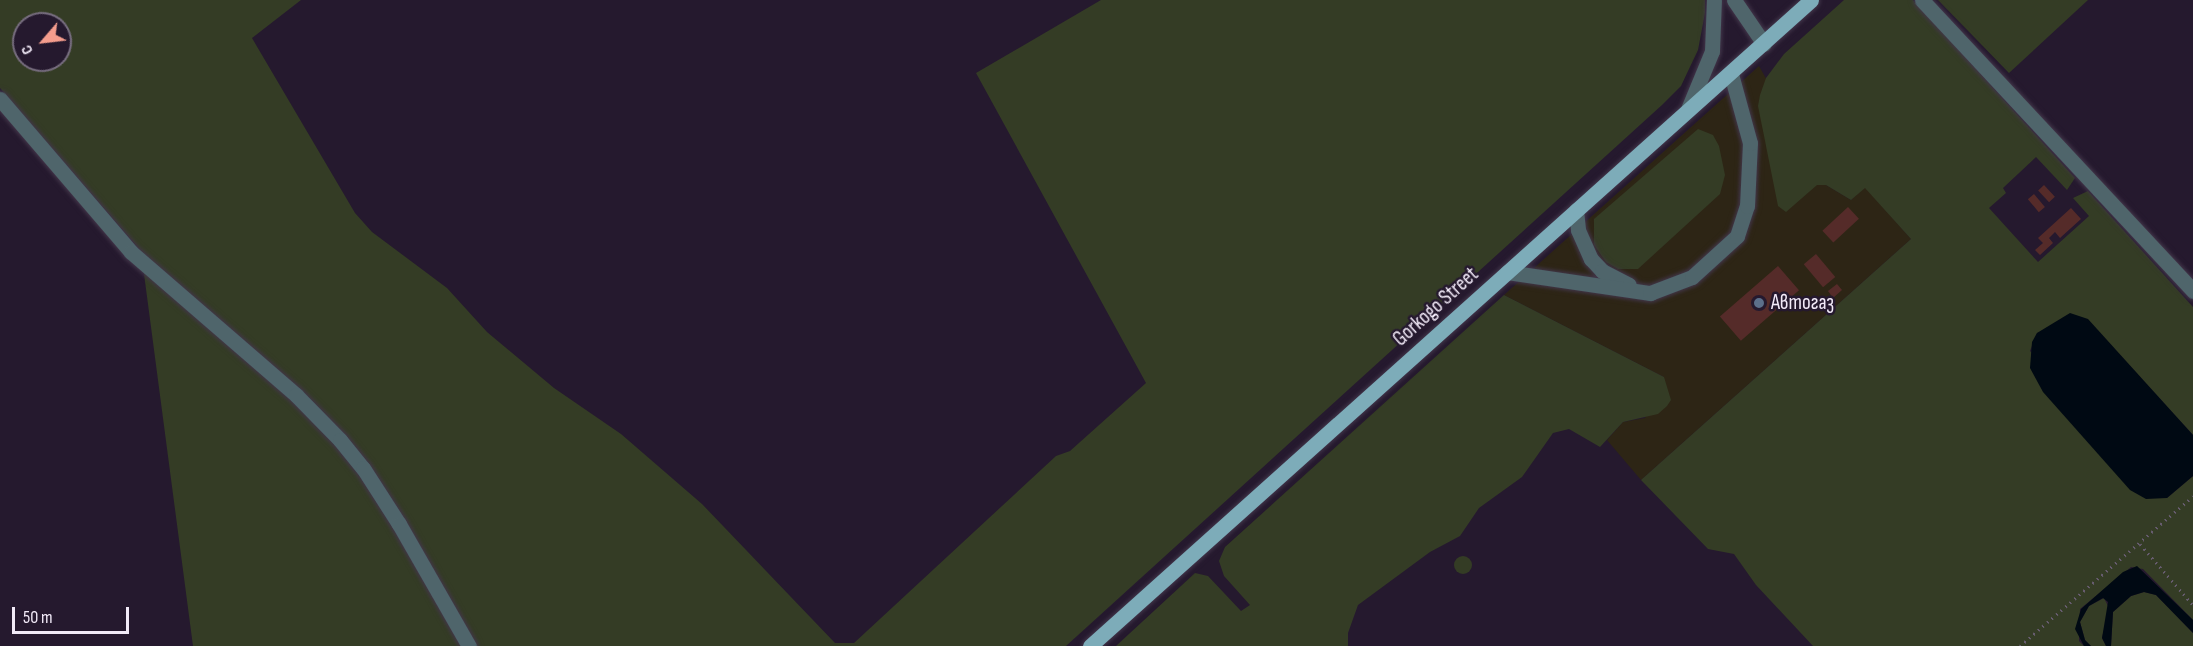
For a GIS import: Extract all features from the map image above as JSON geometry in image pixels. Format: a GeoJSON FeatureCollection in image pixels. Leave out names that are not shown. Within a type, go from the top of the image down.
{"type":"FeatureCollection","features":[{"type":"Feature","properties":{"kind":"main road","name":"Gorkogo Street"},"geometry":{"type":"LineString","coordinates":[[1090,646],[1811,0]]}},
{"type":"Feature","properties":{"kind":"street"},"geometry":{"type":"LineString","coordinates":[[1684,115],[1712,51],[1714,0]]}},
{"type":"Feature","properties":{"kind":"street"},"geometry":{"type":"LineString","coordinates":[[1734,0],[1764,44]]}},
{"type":"Feature","properties":{"kind":"street"},"geometry":{"type":"LineString","coordinates":[[1922,0],[2193,291]]}},
{"type":"Feature","properties":{"kind":"street"},"geometry":{"type":"LineString","coordinates":[[1506,272],[1650,293],[1692,277],[1737,236],[1744,220],[1751,177],[1750,143],[1731,74]]}},
{"type":"Feature","properties":{"kind":"street"},"geometry":{"type":"LineString","coordinates":[[0,99],[8,115],[131,252],[296,395],[340,440],[393,515],[469,646]]}},
{"type":"Feature","properties":{"kind":"street"},"geometry":{"type":"LineString","coordinates":[[1576,210],[1578,230],[1592,260],[1619,281],[1650,293]]}},
{"type":"Feature","properties":{"kind":"path"},"geometry":{"type":"LineString","coordinates":[[2020,646],[2193,496]]}},
{"type":"Feature","properties":{"kind":"path"},"geometry":{"type":"LineString","coordinates":[[2140,544],[2193,605]]}},
{"type":"Feature","properties":{"kind":"shaded area"},"geometry":{"type":"Polygon","coordinates":[[[1759,66],[1826,185],[1851,200],[1865,187],[1911,239],[1641,480],[1607,440],[1623,422],[1645,418],[1664,377],[1504,295],[1759,66]]]}},
{"type":"Feature","properties":{"kind":"shaded area"},"geometry":{"type":"Polygon","coordinates":[[[2070,313],[2088,319],[2193,435],[2193,476],[2167,498],[2146,499],[2130,490],[2043,392],[2030,368],[2032,342],[2037,333],[2070,313]]]}},
{"type":"Feature","properties":{"kind":"shaded area"},"geometry":{"type":"Polygon","coordinates":[[[2137,566],[2193,620],[2193,633],[2156,595],[2144,592],[2131,596],[2113,612],[2111,646],[2106,646],[2102,638],[2108,602],[2103,598],[2089,606],[2080,622],[2085,640],[2091,646],[2084,646],[2075,629],[2081,609],[2123,572],[2137,566]]]}},
{"type":"Feature","properties":{"kind":"green space"},"geometry":{"type":"Polygon","coordinates":[[[0,0],[301,0],[252,38],[355,213],[372,232],[447,288],[487,332],[554,388],[621,434],[702,504],[835,643],[854,643],[1056,456],[1070,451],[1146,383],[976,73],[1101,0],[1705,0],[1705,13],[1698,50],[1681,86],[1066,646],[193,646],[141,251],[0,88],[0,0]]]}},
{"type":"Feature","properties":{"kind":"green space"},"geometry":{"type":"Polygon","coordinates":[[[1844,0],[1913,0],[2075,178],[2067,190],[2036,157],[2003,188],[2006,193],[1989,208],[2038,262],[2089,216],[2073,198],[2088,191],[2193,307],[2193,435],[2088,320],[2037,333],[2030,351],[2167,498],[2193,476],[2193,620],[2143,569],[2131,567],[2080,609],[2079,641],[2084,646],[1813,646],[1756,585],[1734,554],[1708,549],[1641,480],[1911,239],[1865,188],[1851,200],[1826,185],[1817,185],[1786,212],[1778,206],[1758,106],[1760,95],[1766,78],[1784,54],[1844,0]]]}},
{"type":"Feature","properties":{"kind":"green space"},"geometry":{"type":"Polygon","coordinates":[[[1938,0],[2088,0],[2009,73],[1938,0]]]}},
{"type":"Feature","properties":{"kind":"green space"},"geometry":{"type":"Polygon","coordinates":[[[1698,129],[1713,135],[1719,146],[1725,175],[1720,194],[1638,269],[1618,269],[1606,262],[1594,245],[1594,219],[1698,129]]]}},
{"type":"Feature","properties":{"kind":"green space"},"geometry":{"type":"Polygon","coordinates":[[[1504,295],[1664,377],[1671,400],[1658,414],[1623,422],[1600,447],[1569,429],[1553,433],[1522,477],[1479,508],[1460,536],[1430,552],[1358,605],[1348,633],[1348,646],[1116,646],[1195,573],[1208,576],[1241,611],[1250,605],[1224,576],[1219,561],[1225,547],[1504,295]]]}},
{"type":"Feature","properties":{"kind":"green space"},"geometry":{"type":"Polygon","coordinates":[[[1463,556],[1469,559],[1472,565],[1469,571],[1463,574],[1457,571],[1454,565],[1457,559],[1463,556]]]}},
{"type":"Feature","properties":{"kind":"green space"},"geometry":{"type":"Polygon","coordinates":[[[2144,592],[2156,595],[2193,633],[2193,646],[2111,646],[2113,612],[2131,596],[2144,592]]]}},
{"type":"Feature","properties":{"kind":"green space"},"geometry":{"type":"Polygon","coordinates":[[[2104,598],[2109,608],[2102,638],[2106,646],[2091,646],[2085,640],[2080,622],[2089,606],[2104,598]]]}},
{"type":"Feature","properties":{"kind":"building"},"geometry":{"type":"Polygon","coordinates":[[[2044,185],[2055,197],[2049,202],[2038,190],[2044,185]]]}},
{"type":"Feature","properties":{"kind":"building"},"geometry":{"type":"Polygon","coordinates":[[[2034,194],[2045,207],[2039,212],[2028,199],[2034,194]]]}},
{"type":"Feature","properties":{"kind":"building"},"geometry":{"type":"Polygon","coordinates":[[[1848,207],[1859,219],[1833,243],[1822,231],[1848,207]]]}},
{"type":"Feature","properties":{"kind":"building"},"geometry":{"type":"Polygon","coordinates":[[[2071,208],[2081,219],[2060,238],[2055,232],[2049,238],[2053,243],[2040,255],[2035,250],[2043,243],[2038,238],[2071,208]]]}},
{"type":"Feature","properties":{"kind":"building"},"geometry":{"type":"Polygon","coordinates":[[[1816,254],[1835,277],[1823,287],[1804,264],[1816,254]]]}},
{"type":"Feature","properties":{"kind":"building","name":"Автогаз"},"geometry":{"type":"Polygon","coordinates":[[[1778,266],[1799,290],[1741,341],[1720,317],[1778,266]]]}},
{"type":"Feature","properties":{"kind":"building"},"geometry":{"type":"Polygon","coordinates":[[[1837,284],[1842,290],[1833,298],[1828,291],[1837,284]]]}},
{"type":"Feature","properties":{"kind":"place","name":"Автогаз"},"geometry":{"type":"Point","coordinates":[1759,303]}}]}
